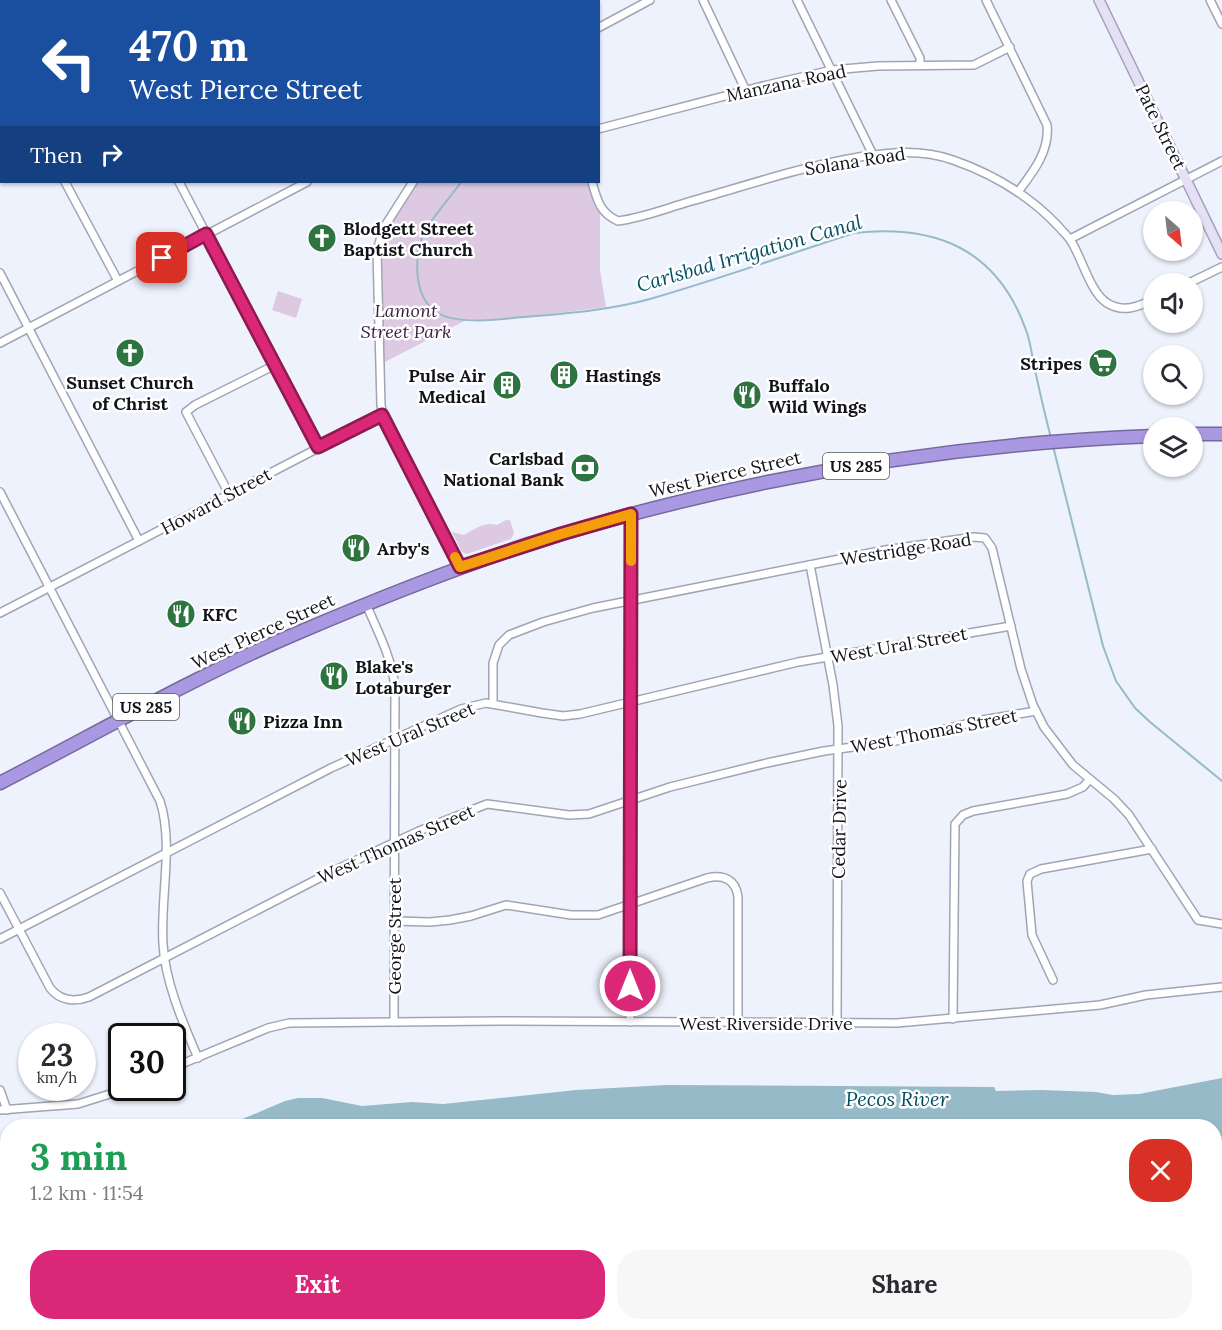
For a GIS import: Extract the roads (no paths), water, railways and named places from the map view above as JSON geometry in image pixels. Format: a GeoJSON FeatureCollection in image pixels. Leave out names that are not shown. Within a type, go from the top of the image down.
{"type":"FeatureCollection","features":[{"type":"Feature","properties":{"kind":"highway"},"geometry":{"type":"LineString","coordinates":[[1203,434],[1222,434]]}},
{"type":"Feature","properties":{"kind":"highway","name":"West Pierce Street"},"geometry":{"type":"LineString","coordinates":[[0,783],[226,666],[366,604],[460,567],[561,534],[631,514],[802,475],[941,453],[1065,441],[1143,437]]}},
{"type":"Feature","properties":{"kind":"street"},"geometry":{"type":"LineString","coordinates":[[600,27],[650,0]]}},
{"type":"Feature","properties":{"kind":"street"},"geometry":{"type":"LineString","coordinates":[[703,0],[746,91]]}},
{"type":"Feature","properties":{"kind":"street"},"geometry":{"type":"LineString","coordinates":[[797,0],[873,155]]}},
{"type":"Feature","properties":{"kind":"street"},"geometry":{"type":"LineString","coordinates":[[891,0],[920,58],[921,65]]}},
{"type":"Feature","properties":{"kind":"street"},"geometry":{"type":"LineString","coordinates":[[986,0],[1044,115],[1048,131],[1047,144],[1041,158],[1018,192]]}},
{"type":"Feature","properties":{"kind":"street","name":"Pate Street"},"geometry":{"type":"LineString","coordinates":[[1099,0],[1222,254]]}},
{"type":"Feature","properties":{"kind":"street"},"geometry":{"type":"LineString","coordinates":[[1210,0],[1222,24]]}},
{"type":"Feature","properties":{"kind":"street","name":"Manzana Road"},"geometry":{"type":"LineString","coordinates":[[600,128],[832,70],[921,65],[974,65],[1010,47]]}},
{"type":"Feature","properties":{"kind":"street","name":"Solana Road"},"geometry":{"type":"LineString","coordinates":[[592,183],[600,208],[606,215],[618,221],[791,170],[873,155],[909,152],[938,156],[982,172],[1039,207],[1070,239],[1096,292],[1104,302],[1127,309],[1143,303]]}},
{"type":"Feature","properties":{"kind":"street"},"geometry":{"type":"LineString","coordinates":[[1070,239],[1222,161]]}},
{"type":"Feature","properties":{"kind":"street"},"geometry":{"type":"LineString","coordinates":[[66,183],[118,281]]}},
{"type":"Feature","properties":{"kind":"street"},"geometry":{"type":"LineString","coordinates":[[180,183],[318,447]]}},
{"type":"Feature","properties":{"kind":"street"},"geometry":{"type":"LineString","coordinates":[[0,342],[306,183]]}},
{"type":"Feature","properties":{"kind":"street"},"geometry":{"type":"LineString","coordinates":[[412,183],[386,223],[377,250],[382,415],[460,567]]}},
{"type":"Feature","properties":{"kind":"street"},"geometry":{"type":"LineString","coordinates":[[1203,276],[1222,267]]}},
{"type":"Feature","properties":{"kind":"street"},"geometry":{"type":"LineString","coordinates":[[0,273],[139,541]]}},
{"type":"Feature","properties":{"kind":"street"},"geometry":{"type":"LineString","coordinates":[[229,494],[186,412],[195,405],[275,365]]}},
{"type":"Feature","properties":{"kind":"street","name":"Howard Street"},"geometry":{"type":"LineString","coordinates":[[0,613],[382,415]]}},
{"type":"Feature","properties":{"kind":"street"},"geometry":{"type":"LineString","coordinates":[[0,492],[160,801],[164,821],[165,854],[163,945],[170,981],[198,1058]]}},
{"type":"Feature","properties":{"kind":"street"},"geometry":{"type":"LineString","coordinates":[[630,1022],[631,514]]}},
{"type":"Feature","properties":{"kind":"street","name":"Westridge Road"},"geometry":{"type":"LineString","coordinates":[[493,704],[494,658],[499,645],[509,635],[574,612],[933,542],[974,537],[985,538],[992,548],[1021,669],[1036,711],[1059,750],[1089,780],[1122,806],[1198,920],[1222,924]]}},
{"type":"Feature","properties":{"kind":"street","name":"Cedar Drive"},"geometry":{"type":"LineString","coordinates":[[810,565],[836,702],[839,749],[837,1024]]}},
{"type":"Feature","properties":{"kind":"street","name":"George Street"},"geometry":{"type":"LineString","coordinates":[[366,604],[388,654],[393,672],[395,739],[394,1022]]}},
{"type":"Feature","properties":{"kind":"street","name":"West Ural Street"},"geometry":{"type":"LineString","coordinates":[[0,939],[331,768],[461,709],[479,704],[493,704],[571,716],[798,662],[1011,626]]}},
{"type":"Feature","properties":{"kind":"street","name":"West Thomas Street"},"geometry":{"type":"LineString","coordinates":[[19,929],[54,993],[75,1001],[94,994],[320,877],[395,842],[487,804],[582,815],[596,813],[693,781],[800,755],[896,741],[982,720],[1036,711]]}},
{"type":"Feature","properties":{"kind":"street"},"geometry":{"type":"LineString","coordinates":[[953,1019],[955,824],[963,815],[973,811],[1067,794],[1083,787],[1089,780]]}},
{"type":"Feature","properties":{"kind":"street"},"geometry":{"type":"LineString","coordinates":[[1053,980],[1032,935],[1027,881],[1030,874],[1041,869],[1152,849]]}},
{"type":"Feature","properties":{"kind":"street"},"geometry":{"type":"LineString","coordinates":[[395,921],[450,920],[506,905],[586,915],[604,913],[714,876],[724,877],[733,883],[737,890],[738,1023]]}},
{"type":"Feature","properties":{"kind":"street"},"geometry":{"type":"LineString","coordinates":[[0,893],[19,929]]}},
{"type":"Feature","properties":{"kind":"street","name":"West Riverside Drive"},"geometry":{"type":"LineString","coordinates":[[186,1063],[277,1025],[309,1022],[897,1023],[1100,1005],[1146,995],[1222,987]]}},
{"type":"Feature","properties":{"kind":"street"},"geometry":{"type":"LineString","coordinates":[[0,1090],[4,1110],[78,1104],[108,1095]]}},
{"type":"Feature","properties":{"kind":"water","name":"Pecos River"},"geometry":{"type":"Polygon","coordinates":[[[1222,1078],[1222,1119],[243,1119],[298,1098],[322,1098],[362,1106],[412,1102],[443,1104],[576,1090],[667,1085],[994,1087],[996,1091],[1042,1090],[1113,1095],[1139,1094],[1222,1078]]]}},
{"type":"Feature","properties":{"kind":"waterway","name":"Carlsbad Irrigation Canal"},"geometry":{"type":"LineString","coordinates":[[460,183],[437,213],[421,239],[417,265],[421,292],[425,300],[438,313],[455,319],[506,319],[583,312],[634,303],[854,233],[884,231],[937,238],[960,248],[980,261],[998,279],[1014,302],[1029,340],[1051,438]]}},
{"type":"Feature","properties":{"kind":"waterway","name":"Carlsbad Irrigation Canal"},"geometry":{"type":"LineString","coordinates":[[1053,446],[1103,646],[1116,681],[1135,708],[1222,781]]}},
{"type":"Feature","properties":{"kind":"place","name":"Blodgett Street Baptist Church"},"geometry":{"type":"Point","coordinates":[322,238]}},
{"type":"Feature","properties":{"kind":"place","name":"Sunset Church of Christ"},"geometry":{"type":"Point","coordinates":[130,353]}},
{"type":"Feature","properties":{"kind":"place","name":"Stripes"},"geometry":{"type":"Point","coordinates":[1103,363]}},
{"type":"Feature","properties":{"kind":"place","name":"Hastings"},"geometry":{"type":"Point","coordinates":[564,375]}},
{"type":"Feature","properties":{"kind":"place","name":"Pulse Air Medical"},"geometry":{"type":"Point","coordinates":[507,385]}},
{"type":"Feature","properties":{"kind":"place","name":"Buffalo Wild Wings"},"geometry":{"type":"Point","coordinates":[747,395]}},
{"type":"Feature","properties":{"kind":"place","name":"Carlsbad National Bank"},"geometry":{"type":"Point","coordinates":[585,468]}},
{"type":"Feature","properties":{"kind":"place","name":"Arby's"},"geometry":{"type":"Point","coordinates":[356,548]}},
{"type":"Feature","properties":{"kind":"place","name":"KFC"},"geometry":{"type":"Point","coordinates":[181,614]}},
{"type":"Feature","properties":{"kind":"place","name":"Blake's Lotaburger"},"geometry":{"type":"Point","coordinates":[334,676]}},
{"type":"Feature","properties":{"kind":"place","name":"Pizza Inn"},"geometry":{"type":"Point","coordinates":[242,721]}},
{"type":"Feature","properties":{"kind":"park label","name":"Lamont Street Park"},"geometry":{"type":"Point","coordinates":[406,320]}}]}
